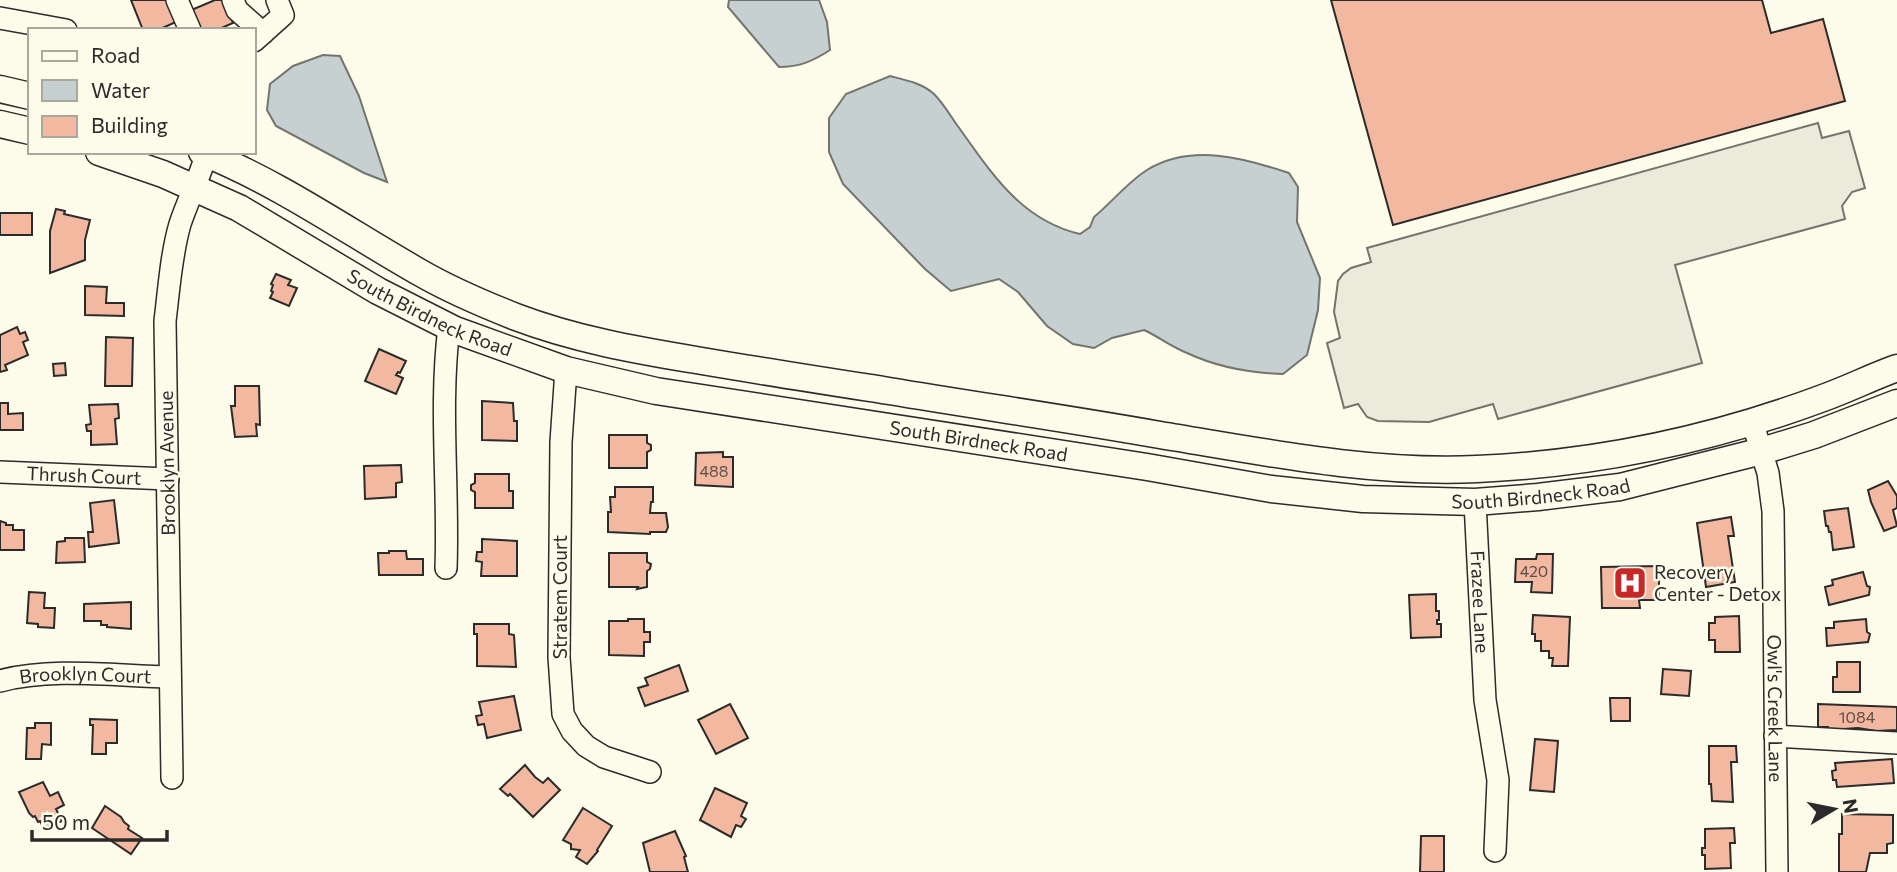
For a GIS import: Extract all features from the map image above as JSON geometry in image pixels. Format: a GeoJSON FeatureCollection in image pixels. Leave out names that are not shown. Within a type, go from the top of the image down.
{"type":"FeatureCollection","features":[{"type":"Feature","properties":{"kind":"main road"},"geometry":{"type":"LineString","coordinates":[[0,89],[28,96]]}},
{"type":"Feature","properties":{"kind":"main road"},"geometry":{"type":"LineString","coordinates":[[0,124],[28,131]]}},
{"type":"Feature","properties":{"kind":"main road","name":"South Birdneck Road"},"geometry":{"type":"LineString","coordinates":[[105,154],[163,174],[263,221],[368,285],[449,327],[566,370],[656,391],[1147,467],[1271,489],[1363,499],[1475,502],[1620,487],[1762,451],[1814,435],[1897,403]]}},
{"type":"Feature","properties":{"kind":"main road","name":"South Birdneck Road"},"geometry":{"type":"LineString","coordinates":[[207,154],[312,208],[422,275],[519,318],[568,335],[646,352],[1256,452],[1363,465],[1474,469],[1566,461],[1611,455],[1687,439],[1752,421],[1823,398],[1897,368]]}},
{"type":"Feature","properties":{"kind":"street"},"geometry":{"type":"LineString","coordinates":[[177,0],[189,28]]}},
{"type":"Feature","properties":{"kind":"street"},"geometry":{"type":"LineString","coordinates":[[233,0],[251,28]]}},
{"type":"Feature","properties":{"kind":"street"},"geometry":{"type":"LineString","coordinates":[[258,37],[283,15],[278,0]]}},
{"type":"Feature","properties":{"kind":"street"},"geometry":{"type":"LineString","coordinates":[[0,18],[55,28]]}},
{"type":"Feature","properties":{"kind":"street","name":"Brooklyn Avenue"},"geometry":{"type":"LineString","coordinates":[[172,778],[165,321],[180,224],[196,188],[205,154]]}},
{"type":"Feature","properties":{"kind":"street"},"geometry":{"type":"LineString","coordinates":[[446,568],[443,374],[449,327]]}},
{"type":"Feature","properties":{"kind":"street","name":"Stratem Court"},"geometry":{"type":"LineString","coordinates":[[566,370],[561,442],[559,657],[563,713],[572,731],[586,746],[604,757],[650,772]]}},
{"type":"Feature","properties":{"kind":"street","name":"Owl's Creek Lane"},"geometry":{"type":"LineString","coordinates":[[1752,421],[1768,472],[1773,511],[1777,872]]}},
{"type":"Feature","properties":{"kind":"street","name":"Thrush Court"},"geometry":{"type":"LineString","coordinates":[[0,472],[168,479]]}},
{"type":"Feature","properties":{"kind":"street","name":"Frazee Lane"},"geometry":{"type":"LineString","coordinates":[[1475,502],[1485,700],[1498,780],[1495,851]]}},
{"type":"Feature","properties":{"kind":"street","name":"Brooklyn Court"},"geometry":{"type":"LineString","coordinates":[[0,681],[42,674],[170,677]]}},
{"type":"Feature","properties":{"kind":"street"},"geometry":{"type":"LineString","coordinates":[[1775,736],[1897,743]]}},
{"type":"Feature","properties":{"kind":"shaded area"},"geometry":{"type":"Polygon","coordinates":[[[1818,123],[1822,138],[1849,131],[1865,188],[1852,192],[1842,206],[1845,219],[1675,265],[1702,363],[1498,419],[1493,404],[1429,422],[1378,421],[1367,417],[1358,404],[1344,408],[1327,343],[1340,338],[1334,312],[1338,281],[1351,268],[1371,262],[1367,248],[1818,123]]]}},
{"type":"Feature","properties":{"kind":"water"},"geometry":{"type":"Polygon","coordinates":[[[729,0],[819,0],[827,22],[830,50],[806,63],[779,67],[728,7],[729,0]]]}},
{"type":"Feature","properties":{"kind":"water"},"geometry":{"type":"Polygon","coordinates":[[[323,55],[340,56],[359,96],[387,182],[364,173],[276,126],[267,110],[270,84],[293,66],[323,55]]]}},
{"type":"Feature","properties":{"kind":"water"},"geometry":{"type":"Polygon","coordinates":[[[890,76],[919,85],[934,94],[1009,192],[1040,218],[1080,234],[1090,227],[1094,217],[1147,170],[1181,157],[1199,155],[1236,158],[1289,173],[1298,187],[1297,222],[1320,278],[1318,310],[1307,355],[1283,374],[1222,366],[1181,351],[1144,330],[1112,338],[1094,348],[1073,344],[1047,326],[1018,292],[999,279],[951,291],[925,269],[843,184],[829,152],[829,118],[846,94],[890,76]]]}},
{"type":"Feature","properties":{"kind":"building"},"geometry":{"type":"Polygon","coordinates":[[[131,0],[167,0],[176,22],[162,28],[142,28],[131,0]]]}},
{"type":"Feature","properties":{"kind":"building"},"geometry":{"type":"Polygon","coordinates":[[[215,0],[224,0],[233,23],[222,28],[196,28],[189,11],[215,0]]]}},
{"type":"Feature","properties":{"kind":"building"},"geometry":{"type":"Polygon","coordinates":[[[1331,0],[1762,0],[1771,33],[1823,19],[1845,101],[1393,225],[1331,0]]]}},
{"type":"Feature","properties":{"kind":"building"},"geometry":{"type":"Polygon","coordinates":[[[56,209],[65,211],[64,214],[90,220],[85,240],[85,260],[50,273],[50,231],[56,209]]]}},
{"type":"Feature","properties":{"kind":"building"},"geometry":{"type":"Polygon","coordinates":[[[0,213],[32,213],[32,235],[0,235],[0,213]]]}},
{"type":"Feature","properties":{"kind":"building"},"geometry":{"type":"Polygon","coordinates":[[[276,274],[291,280],[288,285],[297,288],[289,306],[270,298],[273,292],[271,284],[276,274]]]}},
{"type":"Feature","properties":{"kind":"building"},"geometry":{"type":"Polygon","coordinates":[[[85,286],[107,287],[106,303],[124,303],[124,316],[85,315],[85,286]]]}},
{"type":"Feature","properties":{"kind":"building"},"geometry":{"type":"Polygon","coordinates":[[[17,327],[20,334],[25,332],[28,340],[23,342],[28,355],[5,365],[7,370],[0,372],[0,335],[17,327]]]}},
{"type":"Feature","properties":{"kind":"building"},"geometry":{"type":"Polygon","coordinates":[[[106,337],[133,338],[132,386],[105,386],[106,337]]]}},
{"type":"Feature","properties":{"kind":"building"},"geometry":{"type":"Polygon","coordinates":[[[379,349],[406,361],[396,375],[403,378],[396,394],[365,381],[379,349]]]}},
{"type":"Feature","properties":{"kind":"building"},"geometry":{"type":"Polygon","coordinates":[[[65,363],[66,375],[54,376],[53,364],[65,363]]]}},
{"type":"Feature","properties":{"kind":"building"},"geometry":{"type":"Polygon","coordinates":[[[235,386],[259,386],[260,425],[256,424],[257,436],[235,437],[231,406],[235,406],[235,386]]]}},
{"type":"Feature","properties":{"kind":"building"},"geometry":{"type":"Polygon","coordinates":[[[482,401],[513,403],[517,441],[482,440],[482,401]]]}},
{"type":"Feature","properties":{"kind":"building"},"geometry":{"type":"Polygon","coordinates":[[[0,403],[8,403],[8,414],[23,413],[23,430],[0,430],[0,403]]]}},
{"type":"Feature","properties":{"kind":"building"},"geometry":{"type":"Polygon","coordinates":[[[118,404],[119,418],[115,419],[117,444],[91,445],[91,431],[87,431],[86,425],[91,424],[89,405],[118,404]]]}},
{"type":"Feature","properties":{"kind":"building"},"geometry":{"type":"Polygon","coordinates":[[[609,435],[647,435],[651,450],[647,452],[647,468],[609,468],[609,435]]]}},
{"type":"Feature","properties":{"kind":"building"},"geometry":{"type":"Polygon","coordinates":[[[723,452],[723,457],[733,457],[733,487],[695,485],[696,453],[723,452]]]}},
{"type":"Feature","properties":{"kind":"building"},"geometry":{"type":"Polygon","coordinates":[[[401,465],[402,482],[396,483],[396,497],[365,499],[364,466],[401,465]]]}},
{"type":"Feature","properties":{"kind":"building"},"geometry":{"type":"Polygon","coordinates":[[[475,474],[509,474],[513,508],[475,508],[475,492],[471,490],[471,485],[475,483],[475,474]]]}},
{"type":"Feature","properties":{"kind":"building"},"geometry":{"type":"Polygon","coordinates":[[[1888,481],[1897,496],[1897,508],[1893,510],[1897,526],[1884,531],[1868,490],[1888,481]]]}},
{"type":"Feature","properties":{"kind":"building"},"geometry":{"type":"Polygon","coordinates":[[[615,487],[653,487],[650,513],[666,513],[666,532],[608,532],[610,497],[615,497],[615,487]]]}},
{"type":"Feature","properties":{"kind":"building"},"geometry":{"type":"Polygon","coordinates":[[[114,500],[119,543],[89,547],[88,532],[93,532],[90,503],[114,500]]]}},
{"type":"Feature","properties":{"kind":"building"},"geometry":{"type":"Polygon","coordinates":[[[1848,508],[1854,547],[1833,550],[1824,511],[1848,508]]]}},
{"type":"Feature","properties":{"kind":"building"},"geometry":{"type":"Polygon","coordinates":[[[1731,517],[1734,536],[1728,536],[1735,582],[1706,587],[1697,523],[1731,517]]]}},
{"type":"Feature","properties":{"kind":"building"},"geometry":{"type":"Polygon","coordinates":[[[0,521],[13,525],[13,530],[24,530],[24,550],[0,550],[0,521]]]}},
{"type":"Feature","properties":{"kind":"building"},"geometry":{"type":"Polygon","coordinates":[[[65,538],[84,538],[85,562],[56,563],[57,542],[65,541],[65,538]]]}},
{"type":"Feature","properties":{"kind":"building"},"geometry":{"type":"Polygon","coordinates":[[[482,539],[517,541],[517,576],[481,576],[482,562],[476,561],[477,552],[482,552],[482,539]]]}},
{"type":"Feature","properties":{"kind":"building"},"geometry":{"type":"Polygon","coordinates":[[[406,551],[407,559],[423,559],[423,575],[379,575],[378,553],[406,551]]]}},
{"type":"Feature","properties":{"kind":"building"},"geometry":{"type":"Polygon","coordinates":[[[609,553],[647,553],[647,562],[651,564],[647,571],[647,587],[609,587],[609,553]]]}},
{"type":"Feature","properties":{"kind":"building"},"geometry":{"type":"Polygon","coordinates":[[[1537,554],[1553,554],[1552,593],[1531,592],[1532,582],[1515,582],[1516,559],[1536,559],[1537,554]]]}},
{"type":"Feature","properties":{"kind":"building","name":"Recovery Center - Detox"},"geometry":{"type":"Polygon","coordinates":[[[1659,566],[1659,600],[1639,600],[1640,608],[1602,608],[1601,567],[1659,566]]]}},
{"type":"Feature","properties":{"kind":"building"},"geometry":{"type":"Polygon","coordinates":[[[1863,572],[1867,586],[1870,587],[1869,595],[1829,605],[1825,587],[1833,585],[1832,580],[1863,572]]]}},
{"type":"Feature","properties":{"kind":"building"},"geometry":{"type":"Polygon","coordinates":[[[29,592],[45,593],[44,608],[55,608],[54,628],[27,623],[29,592]]]}},
{"type":"Feature","properties":{"kind":"building"},"geometry":{"type":"Polygon","coordinates":[[[1436,594],[1436,611],[1439,611],[1437,624],[1441,624],[1441,637],[1411,638],[1409,595],[1436,594]]]}},
{"type":"Feature","properties":{"kind":"building"},"geometry":{"type":"Polygon","coordinates":[[[131,602],[131,629],[107,627],[101,625],[101,621],[84,621],[84,604],[131,602]]]}},
{"type":"Feature","properties":{"kind":"building"},"geometry":{"type":"Polygon","coordinates":[[[1533,615],[1570,617],[1568,666],[1552,666],[1553,658],[1549,658],[1549,651],[1541,651],[1541,641],[1535,641],[1535,634],[1532,634],[1533,615]]]}},
{"type":"Feature","properties":{"kind":"building"},"geometry":{"type":"Polygon","coordinates":[[[1739,616],[1740,652],[1715,652],[1715,640],[1709,640],[1709,623],[1715,623],[1715,617],[1739,616]]]}},
{"type":"Feature","properties":{"kind":"building"},"geometry":{"type":"Polygon","coordinates":[[[644,619],[644,632],[650,632],[650,642],[644,642],[644,656],[609,655],[609,621],[644,619]]]}},
{"type":"Feature","properties":{"kind":"building"},"geometry":{"type":"Polygon","coordinates":[[[1866,619],[1867,632],[1870,634],[1868,642],[1827,646],[1826,628],[1834,628],[1834,622],[1866,619]]]}},
{"type":"Feature","properties":{"kind":"building"},"geometry":{"type":"Polygon","coordinates":[[[474,624],[509,624],[509,634],[514,635],[516,667],[477,666],[477,634],[474,634],[474,624]]]}},
{"type":"Feature","properties":{"kind":"building"},"geometry":{"type":"Polygon","coordinates":[[[1837,662],[1860,662],[1860,692],[1833,692],[1837,662]]]}},
{"type":"Feature","properties":{"kind":"building"},"geometry":{"type":"Polygon","coordinates":[[[679,665],[688,691],[645,706],[638,688],[648,685],[645,678],[679,665]]]}},
{"type":"Feature","properties":{"kind":"building"},"geometry":{"type":"Polygon","coordinates":[[[1663,669],[1691,671],[1689,696],[1661,694],[1663,669]]]}},
{"type":"Feature","properties":{"kind":"building"},"geometry":{"type":"Polygon","coordinates":[[[514,696],[521,730],[487,738],[484,724],[478,725],[476,716],[482,715],[479,702],[514,696]]]}},
{"type":"Feature","properties":{"kind":"building"},"geometry":{"type":"Polygon","coordinates":[[[1610,698],[1630,698],[1630,721],[1611,721],[1610,698]]]}},
{"type":"Feature","properties":{"kind":"building"},"geometry":{"type":"Polygon","coordinates":[[[730,704],[748,738],[716,754],[698,720],[730,704]]]}},
{"type":"Feature","properties":{"kind":"building"},"geometry":{"type":"Polygon","coordinates":[[[1818,704],[1897,707],[1897,730],[1858,728],[1844,729],[1844,733],[1828,732],[1828,727],[1818,727],[1818,704]]]}},
{"type":"Feature","properties":{"kind":"building"},"geometry":{"type":"Polygon","coordinates":[[[90,719],[117,720],[117,743],[106,743],[106,754],[92,754],[93,725],[90,725],[90,719]]]}},
{"type":"Feature","properties":{"kind":"building"},"geometry":{"type":"Polygon","coordinates":[[[35,723],[51,723],[51,745],[42,744],[41,759],[26,759],[27,728],[35,728],[35,723]]]}},
{"type":"Feature","properties":{"kind":"building"},"geometry":{"type":"Polygon","coordinates":[[[1535,739],[1558,741],[1554,792],[1530,790],[1535,739]]]}},
{"type":"Feature","properties":{"kind":"building"},"geometry":{"type":"Polygon","coordinates":[[[1709,746],[1736,746],[1737,762],[1731,762],[1733,802],[1712,801],[1709,746]]]}},
{"type":"Feature","properties":{"kind":"building"},"geometry":{"type":"Polygon","coordinates":[[[1892,759],[1894,783],[1837,787],[1836,780],[1833,780],[1835,763],[1892,759]]]}},
{"type":"Feature","properties":{"kind":"building"},"geometry":{"type":"Polygon","coordinates":[[[525,765],[543,783],[548,778],[560,790],[533,817],[510,794],[508,796],[500,789],[525,765]]]}},
{"type":"Feature","properties":{"kind":"building"},"geometry":{"type":"Polygon","coordinates":[[[43,782],[50,796],[58,792],[64,805],[56,809],[62,821],[44,829],[40,821],[29,813],[19,792],[43,782]]]}},
{"type":"Feature","properties":{"kind":"building"},"geometry":{"type":"Polygon","coordinates":[[[715,788],[747,803],[741,816],[746,819],[741,827],[736,825],[731,837],[700,820],[715,788]]]}},
{"type":"Feature","properties":{"kind":"building"},"geometry":{"type":"Polygon","coordinates":[[[105,806],[121,817],[129,826],[128,829],[142,838],[131,854],[92,828],[105,806]]]}},
{"type":"Feature","properties":{"kind":"building"},"geometry":{"type":"Polygon","coordinates":[[[583,808],[612,826],[587,864],[576,857],[580,850],[571,849],[571,844],[563,840],[583,808]]]}},
{"type":"Feature","properties":{"kind":"building"},"geometry":{"type":"Polygon","coordinates":[[[1842,814],[1893,815],[1893,843],[1887,844],[1887,853],[1870,853],[1866,872],[1839,872],[1842,814]]]}},
{"type":"Feature","properties":{"kind":"building"},"geometry":{"type":"Polygon","coordinates":[[[1734,828],[1735,843],[1730,843],[1731,868],[1705,869],[1702,848],[1705,848],[1705,829],[1734,828]]]}},
{"type":"Feature","properties":{"kind":"building"},"geometry":{"type":"Polygon","coordinates":[[[675,831],[686,856],[684,857],[688,872],[650,872],[643,843],[675,831]]]}},
{"type":"Feature","properties":{"kind":"building"},"geometry":{"type":"Polygon","coordinates":[[[1421,836],[1444,836],[1444,872],[1420,872],[1421,836]]]}},
{"type":"Feature","properties":{"kind":"place","name":"Recovery Center - Detox"},"geometry":{"type":"Point","coordinates":[1630,583]}}]}
